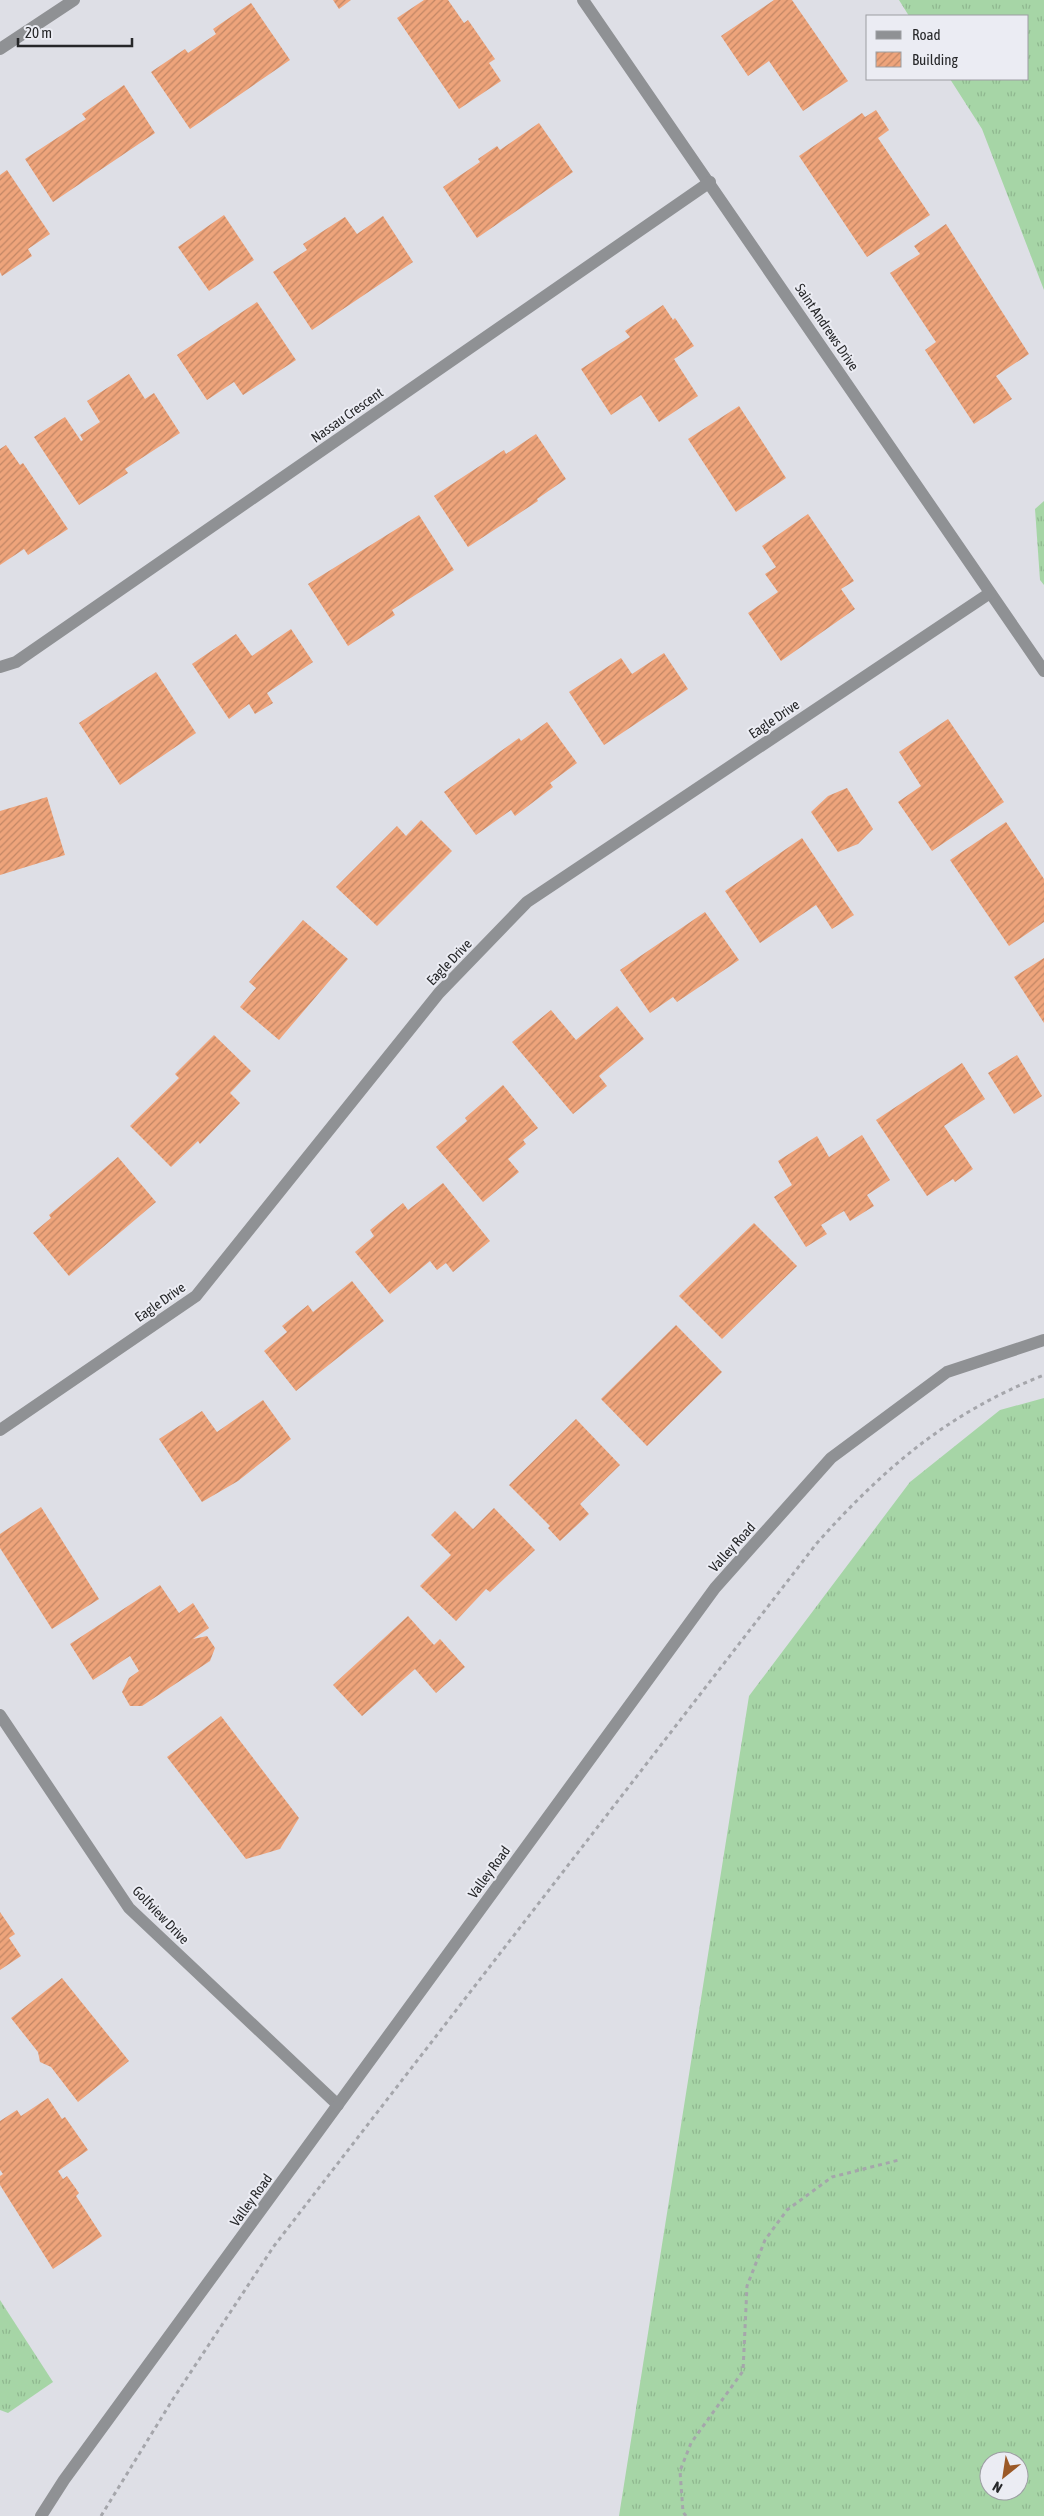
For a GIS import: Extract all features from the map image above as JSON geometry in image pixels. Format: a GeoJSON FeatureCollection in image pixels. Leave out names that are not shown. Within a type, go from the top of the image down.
{"type":"FeatureCollection","features":[{"type":"Feature","properties":{"kind":"street"},"geometry":{"type":"LineString","coordinates":[[0,49],[74,0]]}},
{"type":"Feature","properties":{"kind":"street","name":"Saint Andrews Drive"},"geometry":{"type":"LineString","coordinates":[[583,0],[710,182],[1044,671]]}},
{"type":"Feature","properties":{"kind":"street","name":"Nassau Crescent"},"geometry":{"type":"LineString","coordinates":[[0,667],[16,662],[24,657],[710,182]]}},
{"type":"Feature","properties":{"kind":"street","name":"Eagle Drive"},"geometry":{"type":"LineString","coordinates":[[0,1430],[196,1296],[439,993],[528,902],[990,593]]}},
{"type":"Feature","properties":{"kind":"street","name":"Valley Road"},"geometry":{"type":"LineString","coordinates":[[42,2516],[64,2480],[716,1588],[831,1458],[947,1372],[1044,1340]]}},
{"type":"Feature","properties":{"kind":"street","name":"Golfview Drive"},"geometry":{"type":"LineString","coordinates":[[0,1715],[129,1908],[338,2105]]}},
{"type":"Feature","properties":{"kind":"path"},"geometry":{"type":"LineString","coordinates":[[100,2516],[173,2399],[274,2246],[817,1543],[859,1496],[907,1453],[960,1416],[1016,1386],[1044,1375]]}},
{"type":"Feature","properties":{"kind":"path"},"geometry":{"type":"LineString","coordinates":[[686,2516],[683,2512],[680,2471],[691,2443],[743,2371],[747,2286],[765,2240],[787,2210],[832,2178],[899,2160]]}},
{"type":"Feature","properties":{"kind":"green space"},"geometry":{"type":"Polygon","coordinates":[[[899,0],[1044,0],[1044,290],[982,129],[951,80],[1029,80],[1029,15],[908,15],[899,0]]]}},
{"type":"Feature","properties":{"kind":"green space"},"geometry":{"type":"Polygon","coordinates":[[[1044,501],[1044,585],[1040,580],[1035,509],[1044,501]]]}},
{"type":"Feature","properties":{"kind":"green space"},"geometry":{"type":"Polygon","coordinates":[[[1044,1398],[1044,2516],[619,2516],[749,1696],[910,1482],[1000,1410],[1044,1398]]]}},
{"type":"Feature","properties":{"kind":"green space"},"geometry":{"type":"Polygon","coordinates":[[[0,2300],[53,2382],[8,2413],[0,2410],[0,2300]]]}},
{"type":"Feature","properties":{"kind":"building"},"geometry":{"type":"Polygon","coordinates":[[[333,0],[351,0],[339,9],[333,0]]]}},
{"type":"Feature","properties":{"kind":"building"},"geometry":{"type":"Polygon","coordinates":[[[424,0],[448,0],[464,23],[468,20],[495,59],[489,63],[501,81],[459,109],[397,18],[424,0]]]}},
{"type":"Feature","properties":{"kind":"building"},"geometry":{"type":"Polygon","coordinates":[[[774,0],[792,0],[848,81],[803,111],[769,61],[748,76],[721,36],[774,0]]]}},
{"type":"Feature","properties":{"kind":"building"},"geometry":{"type":"Polygon","coordinates":[[[251,3],[290,60],[190,129],[151,72],[185,49],[188,53],[216,34],[213,29],[251,3]]]}},
{"type":"Feature","properties":{"kind":"building"},"geometry":{"type":"Polygon","coordinates":[[[124,85],[155,133],[53,202],[25,159],[86,119],[82,114],[124,85]]]}},
{"type":"Feature","properties":{"kind":"building"},"geometry":{"type":"Polygon","coordinates":[[[876,110],[889,130],[878,138],[930,215],[867,257],[799,156],[862,113],[865,117],[876,110]]]}},
{"type":"Feature","properties":{"kind":"building"},"geometry":{"type":"Polygon","coordinates":[[[539,123],[573,172],[477,238],[443,187],[480,162],[478,159],[497,146],[500,150],[539,123]]]}},
{"type":"Feature","properties":{"kind":"building"},"geometry":{"type":"Polygon","coordinates":[[[7,170],[50,234],[28,249],[32,256],[2,276],[0,272],[0,175],[7,170]]]}},
{"type":"Feature","properties":{"kind":"building"},"geometry":{"type":"Polygon","coordinates":[[[224,215],[254,260],[209,291],[178,247],[224,215]]]}},
{"type":"Feature","properties":{"kind":"building"},"geometry":{"type":"Polygon","coordinates":[[[383,216],[413,262],[312,330],[273,272],[307,250],[303,244],[345,217],[357,234],[383,216]]]}},
{"type":"Feature","properties":{"kind":"building"},"geometry":{"type":"Polygon","coordinates":[[[946,224],[1029,354],[996,376],[1012,399],[974,424],[925,350],[936,342],[890,273],[920,254],[914,246],[946,224]]]}},
{"type":"Feature","properties":{"kind":"building"},"geometry":{"type":"Polygon","coordinates":[[[257,302],[296,360],[243,395],[234,382],[207,400],[177,355],[257,302]]]}},
{"type":"Feature","properties":{"kind":"building"},"geometry":{"type":"Polygon","coordinates":[[[663,305],[673,320],[675,318],[694,346],[674,359],[698,396],[659,422],[641,395],[611,415],[581,369],[630,337],[625,331],[663,305]]]}},
{"type":"Feature","properties":{"kind":"building"},"geometry":{"type":"Polygon","coordinates":[[[129,374],[145,399],[154,393],[180,433],[125,469],[128,473],[79,505],[34,437],[65,417],[81,441],[83,440],[80,435],[100,422],[87,401],[129,374]]]}},
{"type":"Feature","properties":{"kind":"building"},"geometry":{"type":"Polygon","coordinates":[[[739,406],[786,478],[736,512],[688,439],[739,406]]]}},
{"type":"Feature","properties":{"kind":"building"},"geometry":{"type":"Polygon","coordinates":[[[536,434],[566,479],[537,499],[538,501],[468,547],[434,496],[504,450],[506,454],[536,434]]]}},
{"type":"Feature","properties":{"kind":"building"},"geometry":{"type":"Polygon","coordinates":[[[6,445],[20,465],[23,463],[68,529],[28,555],[24,549],[0,565],[0,449],[6,445]]]}},
{"type":"Feature","properties":{"kind":"building"},"geometry":{"type":"Polygon","coordinates":[[[808,514],[854,581],[841,589],[855,609],[781,661],[748,613],[778,592],[765,574],[776,567],[762,546],[808,514]]]}},
{"type":"Feature","properties":{"kind":"building"},"geometry":{"type":"Polygon","coordinates":[[[419,515],[454,570],[392,610],[395,615],[348,646],[308,584],[419,515]]]}},
{"type":"Feature","properties":{"kind":"building"},"geometry":{"type":"Polygon","coordinates":[[[291,629],[313,662],[267,693],[273,703],[255,714],[249,704],[229,719],[192,664],[236,634],[252,656],[291,629]]]}},
{"type":"Feature","properties":{"kind":"building"},"geometry":{"type":"Polygon","coordinates":[[[664,653],[688,689],[604,745],[569,692],[621,658],[632,674],[664,653]]]}},
{"type":"Feature","properties":{"kind":"building"},"geometry":{"type":"Polygon","coordinates":[[[156,672],[196,733],[120,785],[79,723],[156,672]]]}},
{"type":"Feature","properties":{"kind":"building"},"geometry":{"type":"Polygon","coordinates":[[[948,719],[1004,802],[932,851],[898,802],[921,786],[899,752],[948,719]]]}},
{"type":"Feature","properties":{"kind":"building"},"geometry":{"type":"Polygon","coordinates":[[[547,722],[577,763],[550,783],[553,787],[515,816],[511,810],[476,835],[444,792],[519,738],[521,741],[547,722]]]}},
{"type":"Feature","properties":{"kind":"building"},"geometry":{"type":"Polygon","coordinates":[[[847,788],[873,829],[858,844],[838,852],[811,812],[828,796],[847,788]]]}},
{"type":"Feature","properties":{"kind":"building"},"geometry":{"type":"Polygon","coordinates":[[[47,797],[65,855],[0,875],[0,811],[47,797]]]}},
{"type":"Feature","properties":{"kind":"building"},"geometry":{"type":"Polygon","coordinates":[[[421,820],[452,851],[377,926],[336,887],[397,826],[406,836],[421,820]]]}},
{"type":"Feature","properties":{"kind":"building"},"geometry":{"type":"Polygon","coordinates":[[[1006,822],[1044,879],[1044,922],[1009,946],[950,860],[1006,822]]]}},
{"type":"Feature","properties":{"kind":"building"},"geometry":{"type":"Polygon","coordinates":[[[802,838],[854,915],[832,929],[816,905],[760,943],[725,891],[802,838]]]}},
{"type":"Feature","properties":{"kind":"building"},"geometry":{"type":"Polygon","coordinates":[[[705,912],[739,960],[677,1002],[673,997],[650,1013],[620,970],[705,912]]]}},
{"type":"Feature","properties":{"kind":"building"},"geometry":{"type":"Polygon","coordinates":[[[303,920],[348,959],[279,1040],[240,1007],[256,988],[249,982],[303,920]]]}},
{"type":"Feature","properties":{"kind":"building"},"geometry":{"type":"Polygon","coordinates":[[[1044,958],[1044,1023],[1014,977],[1044,958]]]}},
{"type":"Feature","properties":{"kind":"building"},"geometry":{"type":"Polygon","coordinates":[[[617,1006],[644,1039],[599,1076],[607,1086],[573,1114],[512,1042],[551,1010],[576,1040],[617,1006]]]}},
{"type":"Feature","properties":{"kind":"building"},"geometry":{"type":"Polygon","coordinates":[[[214,1035],[251,1071],[230,1093],[240,1103],[200,1144],[198,1141],[171,1167],[130,1126],[179,1078],[175,1074],[214,1035]]]}},
{"type":"Feature","properties":{"kind":"building"},"geometry":{"type":"Polygon","coordinates":[[[1017,1055],[1042,1096],[1014,1114],[988,1073],[1017,1055]]]}},
{"type":"Feature","properties":{"kind":"building"},"geometry":{"type":"Polygon","coordinates":[[[962,1063],[985,1099],[944,1126],[973,1169],[955,1182],[953,1179],[927,1196],[876,1120],[962,1063]]]}},
{"type":"Feature","properties":{"kind":"building"},"geometry":{"type":"Polygon","coordinates":[[[503,1085],[538,1128],[523,1140],[526,1144],[508,1159],[519,1172],[483,1202],[436,1147],[467,1121],[465,1118],[503,1085]]]}},
{"type":"Feature","properties":{"kind":"building"},"geometry":{"type":"Polygon","coordinates":[[[862,1135],[890,1180],[867,1195],[874,1206],[850,1221],[844,1211],[821,1225],[827,1234],[806,1247],[774,1197],[792,1185],[778,1161],[817,1136],[829,1157],[862,1135]]]}},
{"type":"Feature","properties":{"kind":"building"},"geometry":{"type":"Polygon","coordinates":[[[118,1157],[156,1202],[69,1276],[33,1233],[51,1218],[49,1215],[118,1157]]]}},
{"type":"Feature","properties":{"kind":"building"},"geometry":{"type":"Polygon","coordinates":[[[443,1183],[490,1241],[453,1272],[446,1263],[437,1270],[430,1261],[390,1294],[355,1252],[374,1236],[370,1230],[403,1203],[408,1210],[443,1183]]]}},
{"type":"Feature","properties":{"kind":"building"},"geometry":{"type":"Polygon","coordinates":[[[754,1223],[797,1266],[722,1339],[679,1296],[754,1223]]]}},
{"type":"Feature","properties":{"kind":"building"},"geometry":{"type":"Polygon","coordinates":[[[352,1281],[384,1321],[296,1391],[264,1351],[287,1332],[282,1326],[308,1305],[313,1312],[352,1281]]]}},
{"type":"Feature","properties":{"kind":"building"},"geometry":{"type":"Polygon","coordinates":[[[676,1325],[722,1372],[647,1446],[601,1399],[676,1325]]]}},
{"type":"Feature","properties":{"kind":"building"},"geometry":{"type":"Polygon","coordinates":[[[263,1400],[291,1439],[238,1481],[202,1502],[159,1439],[202,1411],[217,1432],[263,1400]]]}},
{"type":"Feature","properties":{"kind":"building"},"geometry":{"type":"Polygon","coordinates":[[[576,1419],[620,1465],[580,1504],[589,1514],[560,1541],[548,1528],[550,1526],[509,1485],[576,1419]]]}},
{"type":"Feature","properties":{"kind":"building"},"geometry":{"type":"Polygon","coordinates":[[[41,1507],[99,1599],[52,1629],[0,1548],[0,1534],[41,1507]]]}},
{"type":"Feature","properties":{"kind":"building"},"geometry":{"type":"Polygon","coordinates":[[[494,1508],[535,1550],[490,1592],[486,1589],[456,1621],[420,1586],[451,1555],[431,1535],[455,1511],[473,1529],[494,1508]]]}},
{"type":"Feature","properties":{"kind":"building"},"geometry":{"type":"Polygon","coordinates":[[[160,1585],[179,1613],[193,1603],[209,1628],[193,1639],[207,1636],[215,1648],[210,1661],[142,1706],[130,1706],[122,1692],[129,1678],[139,1671],[130,1656],[93,1680],[70,1644],[160,1585]]]}},
{"type":"Feature","properties":{"kind":"building"},"geometry":{"type":"Polygon","coordinates":[[[408,1616],[434,1645],[440,1639],[465,1667],[436,1693],[415,1669],[362,1716],[333,1685],[408,1616]]]}},
{"type":"Feature","properties":{"kind":"building"},"geometry":{"type":"Polygon","coordinates":[[[221,1716],[299,1818],[280,1849],[246,1859],[167,1757],[221,1716]]]}},
{"type":"Feature","properties":{"kind":"building"},"geometry":{"type":"Polygon","coordinates":[[[0,1912],[15,1934],[9,1938],[21,1956],[0,1970],[0,1912]]]}},
{"type":"Feature","properties":{"kind":"building"},"geometry":{"type":"Polygon","coordinates":[[[62,1978],[129,2061],[78,2102],[51,2067],[40,2062],[38,2052],[11,2018],[62,1978]]]}},
{"type":"Feature","properties":{"kind":"building"},"geometry":{"type":"Polygon","coordinates":[[[48,2098],[62,2119],[65,2117],[88,2150],[58,2171],[63,2179],[67,2176],[79,2193],[76,2196],[102,2236],[53,2269],[0,2185],[0,2176],[3,2174],[0,2170],[0,2121],[17,2110],[21,2116],[48,2098]]]}}]}
